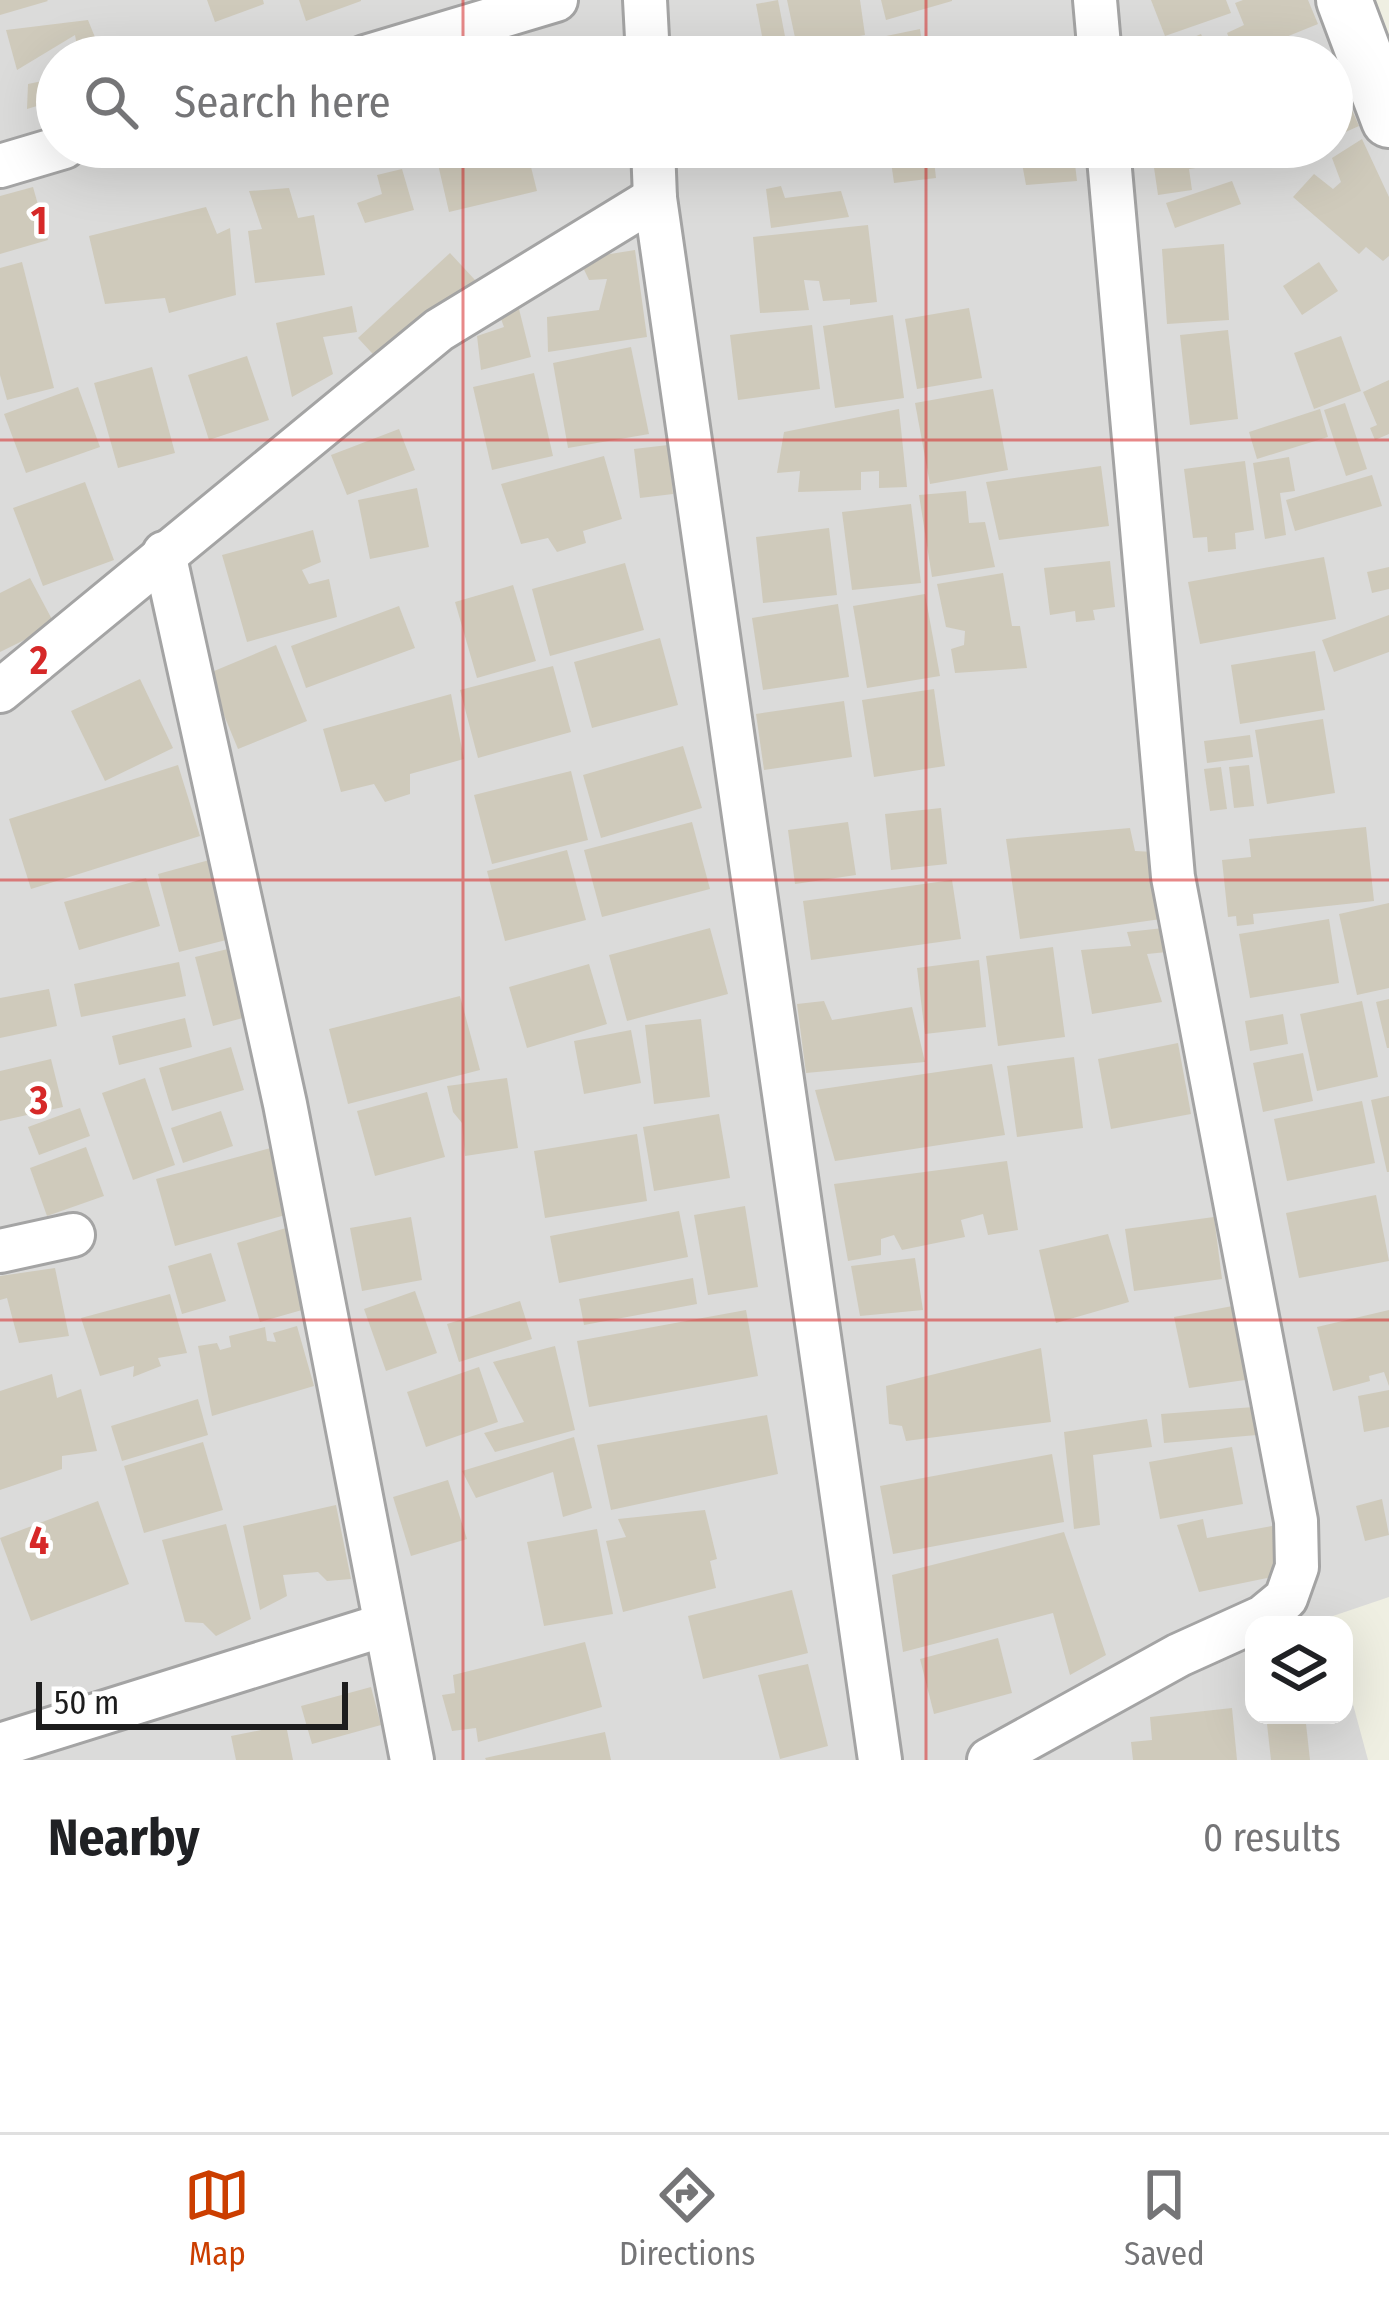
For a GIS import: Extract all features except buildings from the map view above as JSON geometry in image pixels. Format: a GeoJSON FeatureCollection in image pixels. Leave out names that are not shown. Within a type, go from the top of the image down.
{"type":"FeatureCollection","features":[{"type":"Feature","properties":{"kind":"street"},"geometry":{"type":"LineString","coordinates":[[435,36],[556,0]]}},
{"type":"Feature","properties":{"kind":"street"},"geometry":{"type":"LineString","coordinates":[[645,0],[647,36]]}},
{"type":"Feature","properties":{"kind":"street"},"geometry":{"type":"LineString","coordinates":[[1095,0],[1098,36]]}},
{"type":"Feature","properties":{"kind":"street"},"geometry":{"type":"LineString","coordinates":[[1344,0],[1389,120]]}},
{"type":"Feature","properties":{"kind":"street"},"geometry":{"type":"LineString","coordinates":[[0,166],[36,155]]}},
{"type":"Feature","properties":{"kind":"street"},"geometry":{"type":"LineString","coordinates":[[654,168],[880,1760]]}},
{"type":"Feature","properties":{"kind":"street"},"geometry":{"type":"LineString","coordinates":[[989,1760],[1043,1745],[1179,1655],[1264,1617],[1286,1598],[1297,1567],[1296,1521],[1173,877],[1110,168]]}},
{"type":"Feature","properties":{"kind":"street"},"geometry":{"type":"LineString","coordinates":[[0,691],[439,330],[655,197]]}},
{"type":"Feature","properties":{"kind":"street"},"geometry":{"type":"LineString","coordinates":[[164,553],[285,1104],[412,1760]]}},
{"type":"Feature","properties":{"kind":"street"},"geometry":{"type":"LineString","coordinates":[[0,1252],[73,1234]]}},
{"type":"Feature","properties":{"kind":"street"},"geometry":{"type":"LineString","coordinates":[[0,1745],[383,1624]]}},
{"type":"Feature","properties":{"kind":"shaded area"},"geometry":{"type":"Polygon","coordinates":[[[0,0],[1345,0],[1389,94],[1389,1597],[1333,1616],[1245,1616],[1245,1724],[1353,1724],[1353,1704],[1368,1760],[0,1760],[0,0]]]}}]}
